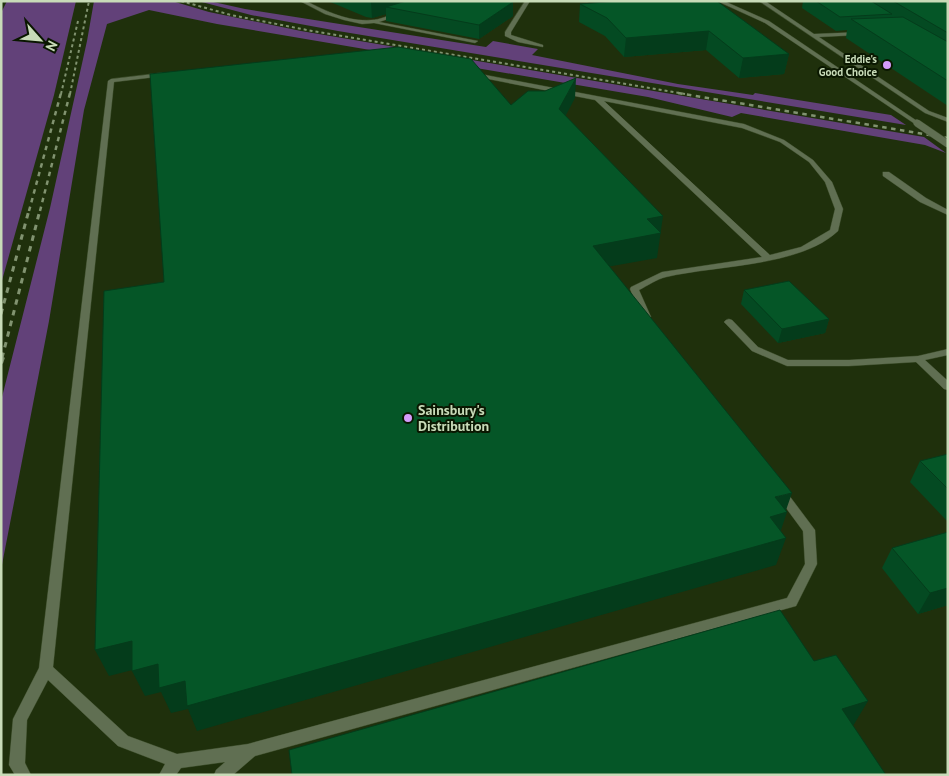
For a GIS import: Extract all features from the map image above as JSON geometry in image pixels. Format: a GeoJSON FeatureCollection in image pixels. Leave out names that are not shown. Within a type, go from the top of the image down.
{"type":"FeatureCollection","features":[{"type":"Feature","properties":{"kind":"street"},"geometry":{"type":"LineString","coordinates":[[302,1],[322,11],[360,22],[372,22],[475,41]]}},
{"type":"Feature","properties":{"kind":"street"},"geometry":{"type":"LineString","coordinates":[[528,1],[508,32],[508,36],[540,46]]}},
{"type":"Feature","properties":{"kind":"street"},"geometry":{"type":"LineString","coordinates":[[540,1],[588,1]]}},
{"type":"Feature","properties":{"kind":"street"},"geometry":{"type":"LineString","coordinates":[[719,1],[767,22],[948,144]]}},
{"type":"Feature","properties":{"kind":"street"},"geometry":{"type":"LineString","coordinates":[[761,1],[927,112],[948,120]]}},
{"type":"Feature","properties":{"kind":"street"},"geometry":{"type":"LineString","coordinates":[[372,22],[408,12]]}},
{"type":"Feature","properties":{"kind":"street"},"geometry":{"type":"LineString","coordinates":[[813,36],[870,33]]}},
{"type":"Feature","properties":{"kind":"street"},"geometry":{"type":"LineString","coordinates":[[24,775],[17,765],[20,718],[46,669],[112,81],[171,74]]}},
{"type":"Feature","properties":{"kind":"street"},"geometry":{"type":"LineString","coordinates":[[466,74],[744,126],[782,141],[811,160],[828,182],[839,208],[834,231],[804,249],[768,258],[662,274],[634,289],[649,323]]}},
{"type":"Feature","properties":{"kind":"street"},"geometry":{"type":"LineString","coordinates":[[596,98],[768,258]]}},
{"type":"Feature","properties":{"kind":"street"},"geometry":{"type":"LineString","coordinates":[[886,174],[923,200],[948,213]]}},
{"type":"Feature","properties":{"kind":"street"},"geometry":{"type":"LineString","coordinates":[[728,322],[755,349],[787,363],[848,363],[918,359],[948,352]]}},
{"type":"Feature","properties":{"kind":"street"},"geometry":{"type":"LineString","coordinates":[[918,359],[948,387]]}},
{"type":"Feature","properties":{"kind":"street"},"geometry":{"type":"LineString","coordinates":[[46,669],[123,741],[177,761],[251,750],[791,602],[811,564],[809,530],[773,484]]}},
{"type":"Feature","properties":{"kind":"street"},"geometry":{"type":"LineString","coordinates":[[221,775],[251,750]]}},
{"type":"Feature","properties":{"kind":"street"},"geometry":{"type":"LineString","coordinates":[[166,775],[177,761]]}},
{"type":"Feature","properties":{"kind":"shaded area"},"geometry":{"type":"Polygon","coordinates":[[[7,1],[76,1],[54,95],[1,284],[1,13],[7,1]]]}},
{"type":"Feature","properties":{"kind":"shaded area"},"geometry":{"type":"Polygon","coordinates":[[[94,1],[172,1],[209,12],[301,31],[924,137],[946,153],[925,145],[741,113],[732,117],[648,97],[217,24],[149,10],[107,24],[84,110],[49,321],[1,570],[1,401],[50,208],[94,1]]]}},
{"type":"Feature","properties":{"kind":"shaded area"},"geometry":{"type":"Polygon","coordinates":[[[198,1],[209,1],[245,9],[486,47],[493,41],[538,49],[532,55],[678,84],[753,95],[755,93],[891,115],[906,125],[338,31],[251,15],[198,1]]]}},
{"type":"Feature","properties":{"kind":"building"},"geometry":{"type":"Polygon","coordinates":[[[406,1],[513,2],[479,25],[386,7],[406,1]]]}},
{"type":"Feature","properties":{"kind":"building"},"geometry":{"type":"Polygon","coordinates":[[[619,1],[717,1],[789,54],[743,58],[709,31],[626,38],[607,18],[580,4],[619,1]]]}},
{"type":"Feature","properties":{"kind":"building"},"geometry":{"type":"Polygon","coordinates":[[[816,1],[871,1],[892,14],[840,17],[816,1]]]}},
{"type":"Feature","properties":{"kind":"building"},"geometry":{"type":"Polygon","coordinates":[[[893,1],[948,1],[948,33],[893,1]]]}},
{"type":"Feature","properties":{"kind":"building"},"geometry":{"type":"Polygon","coordinates":[[[903,17],[948,42],[948,81],[851,19],[903,17]]]}},
{"type":"Feature","properties":{"kind":"building","name":"Sainsbury's Distribution"},"geometry":{"type":"Polygon","coordinates":[[[398,47],[471,59],[511,105],[528,91],[545,91],[576,78],[559,109],[663,216],[647,219],[661,233],[593,246],[792,493],[775,497],[787,512],[770,517],[786,538],[187,706],[185,681],[159,688],[158,664],[132,671],[132,641],[95,650],[104,291],[164,282],[150,74],[398,47]]]}},
{"type":"Feature","properties":{"kind":"building"},"geometry":{"type":"Polygon","coordinates":[[[789,281],[829,319],[782,329],[744,290],[789,281]]]}},
{"type":"Feature","properties":{"kind":"building"},"geometry":{"type":"Polygon","coordinates":[[[948,454],[948,489],[920,461],[948,454]]]}},
{"type":"Feature","properties":{"kind":"building"},"geometry":{"type":"Polygon","coordinates":[[[948,532],[948,588],[930,593],[892,548],[948,532]]]}},
{"type":"Feature","properties":{"kind":"building"},"geometry":{"type":"Polygon","coordinates":[[[780,610],[814,661],[836,655],[868,701],[842,709],[886,775],[292,775],[289,750],[780,610]]]}},
{"type":"Feature","properties":{"kind":"railway"},"geometry":{"type":"LineString","coordinates":[[70,94],[89,1]]}},
{"type":"Feature","properties":{"kind":"railway"},"geometry":{"type":"LineString","coordinates":[[181,1],[231,15],[312,31],[685,94]]}},
{"type":"Feature","properties":{"kind":"railway"},"geometry":{"type":"LineString","coordinates":[[61,94],[78,21]]}},
{"type":"Feature","properties":{"kind":"railway"},"geometry":{"type":"LineString","coordinates":[[29,211],[61,93]]}},
{"type":"Feature","properties":{"kind":"railway"},"geometry":{"type":"LineString","coordinates":[[40,211],[70,93]]}},
{"type":"Feature","properties":{"kind":"railway"},"geometry":{"type":"LineString","coordinates":[[678,93],[948,138]]}},
{"type":"Feature","properties":{"kind":"railway"},"geometry":{"type":"LineString","coordinates":[[1,314],[29,210]]}},
{"type":"Feature","properties":{"kind":"railway"},"geometry":{"type":"LineString","coordinates":[[2,358],[40,210]]}},
{"type":"Feature","properties":{"kind":"railway"},"geometry":{"type":"LineString","coordinates":[[1,363],[3,357]]}},
{"type":"Feature","properties":{"kind":"place","name":"Eddie's Good Choice"},"geometry":{"type":"Point","coordinates":[887,65]}},
{"type":"Feature","properties":{"kind":"place","name":"Sainsbury's Distribution"},"geometry":{"type":"Point","coordinates":[408,418]}}]}
